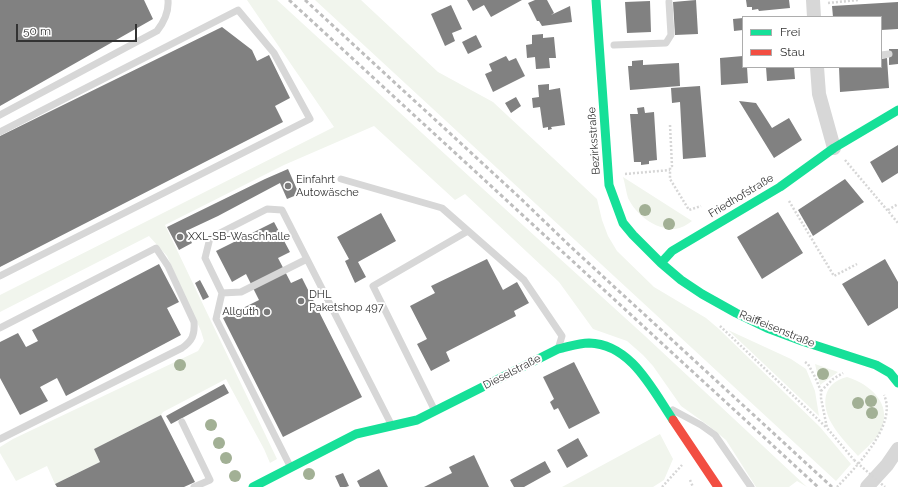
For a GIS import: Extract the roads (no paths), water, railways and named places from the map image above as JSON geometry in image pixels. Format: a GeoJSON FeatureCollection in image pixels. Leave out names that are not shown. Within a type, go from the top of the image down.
{"type":"FeatureCollection","features":[{"type":"Feature","properties":{"kind":"street","name":"Bezirksstraße"},"geometry":{"type":"LineString","coordinates":[[596,0],[609,185],[623,223],[633,235],[662,263]]}},
{"type":"Feature","properties":{"kind":"street"},"geometry":{"type":"LineString","coordinates":[[818,68],[819,94],[834,148]]}},
{"type":"Feature","properties":{"kind":"street","name":"Friedhofstraße"},"geometry":{"type":"LineString","coordinates":[[662,263],[672,251],[780,186],[834,148],[898,110]]}},
{"type":"Feature","properties":{"kind":"street","name":"Raiffeisenstraße"},"geometry":{"type":"LineString","coordinates":[[662,263],[681,280],[702,294],[736,313],[767,328],[876,365],[890,373],[898,383]]}},
{"type":"Feature","properties":{"kind":"street","name":"Dieselstraße"},"geometry":{"type":"LineString","coordinates":[[253,487],[356,434],[417,420],[558,349],[580,344],[603,344],[622,353],[640,371],[718,487]]}},
{"type":"Feature","properties":{"kind":"street"},"geometry":{"type":"LineString","coordinates":[[867,487],[887,465],[898,449]]}},
{"type":"Feature","properties":{"kind":"lane"},"geometry":{"type":"LineString","coordinates":[[0,115],[157,32],[163,23],[168,8],[168,0]]}},
{"type":"Feature","properties":{"kind":"lane"},"geometry":{"type":"LineString","coordinates":[[614,45],[666,43],[671,35],[669,2]]}},
{"type":"Feature","properties":{"kind":"lane"},"geometry":{"type":"LineString","coordinates":[[0,132],[238,10],[274,52],[310,119],[0,276]]}},
{"type":"Feature","properties":{"kind":"lane"},"geometry":{"type":"LineString","coordinates":[[882,55],[889,54]]}},
{"type":"Feature","properties":{"kind":"lane"},"geometry":{"type":"LineString","coordinates":[[341,178],[442,208],[524,280],[562,336],[558,349]]}},
{"type":"Feature","properties":{"kind":"lane"},"geometry":{"type":"LineString","coordinates":[[291,468],[216,319],[222,293],[205,258],[210,238],[267,209],[282,210],[392,426]]}},
{"type":"Feature","properties":{"kind":"lane"},"geometry":{"type":"LineString","coordinates":[[435,411],[373,286],[468,231]]}},
{"type":"Feature","properties":{"kind":"lane"},"geometry":{"type":"LineString","coordinates":[[0,328],[156,248],[168,266],[194,322],[195,329],[190,343],[182,348],[0,439]]}},
{"type":"Feature","properties":{"kind":"lane"},"geometry":{"type":"LineString","coordinates":[[222,293],[241,292],[308,259]]}},
{"type":"Feature","properties":{"kind":"lane"},"geometry":{"type":"LineString","coordinates":[[662,404],[701,425],[715,435],[751,487]]}},
{"type":"Feature","properties":{"kind":"lane"},"geometry":{"type":"LineString","coordinates":[[182,422],[210,480],[194,487]]}},
{"type":"Feature","properties":{"kind":"railway"},"geometry":{"type":"LineString","coordinates":[[289,0],[818,487]]}},
{"type":"Feature","properties":{"kind":"railway"},"geometry":{"type":"LineString","coordinates":[[305,0],[832,487]]}},
{"type":"Feature","properties":{"kind":"place","name":"Einfahrt Autowäsche"},"geometry":{"type":"Point","coordinates":[288,186]}},
{"type":"Feature","properties":{"kind":"place","name":"XXL-SB-Waschhalle"},"geometry":{"type":"Point","coordinates":[180,237]}},
{"type":"Feature","properties":{"kind":"place","name":"DHL Paketshop 497"},"geometry":{"type":"Point","coordinates":[301,301]}},
{"type":"Feature","properties":{"kind":"place","name":"Allguth"},"geometry":{"type":"Point","coordinates":[267,312]}}]}
